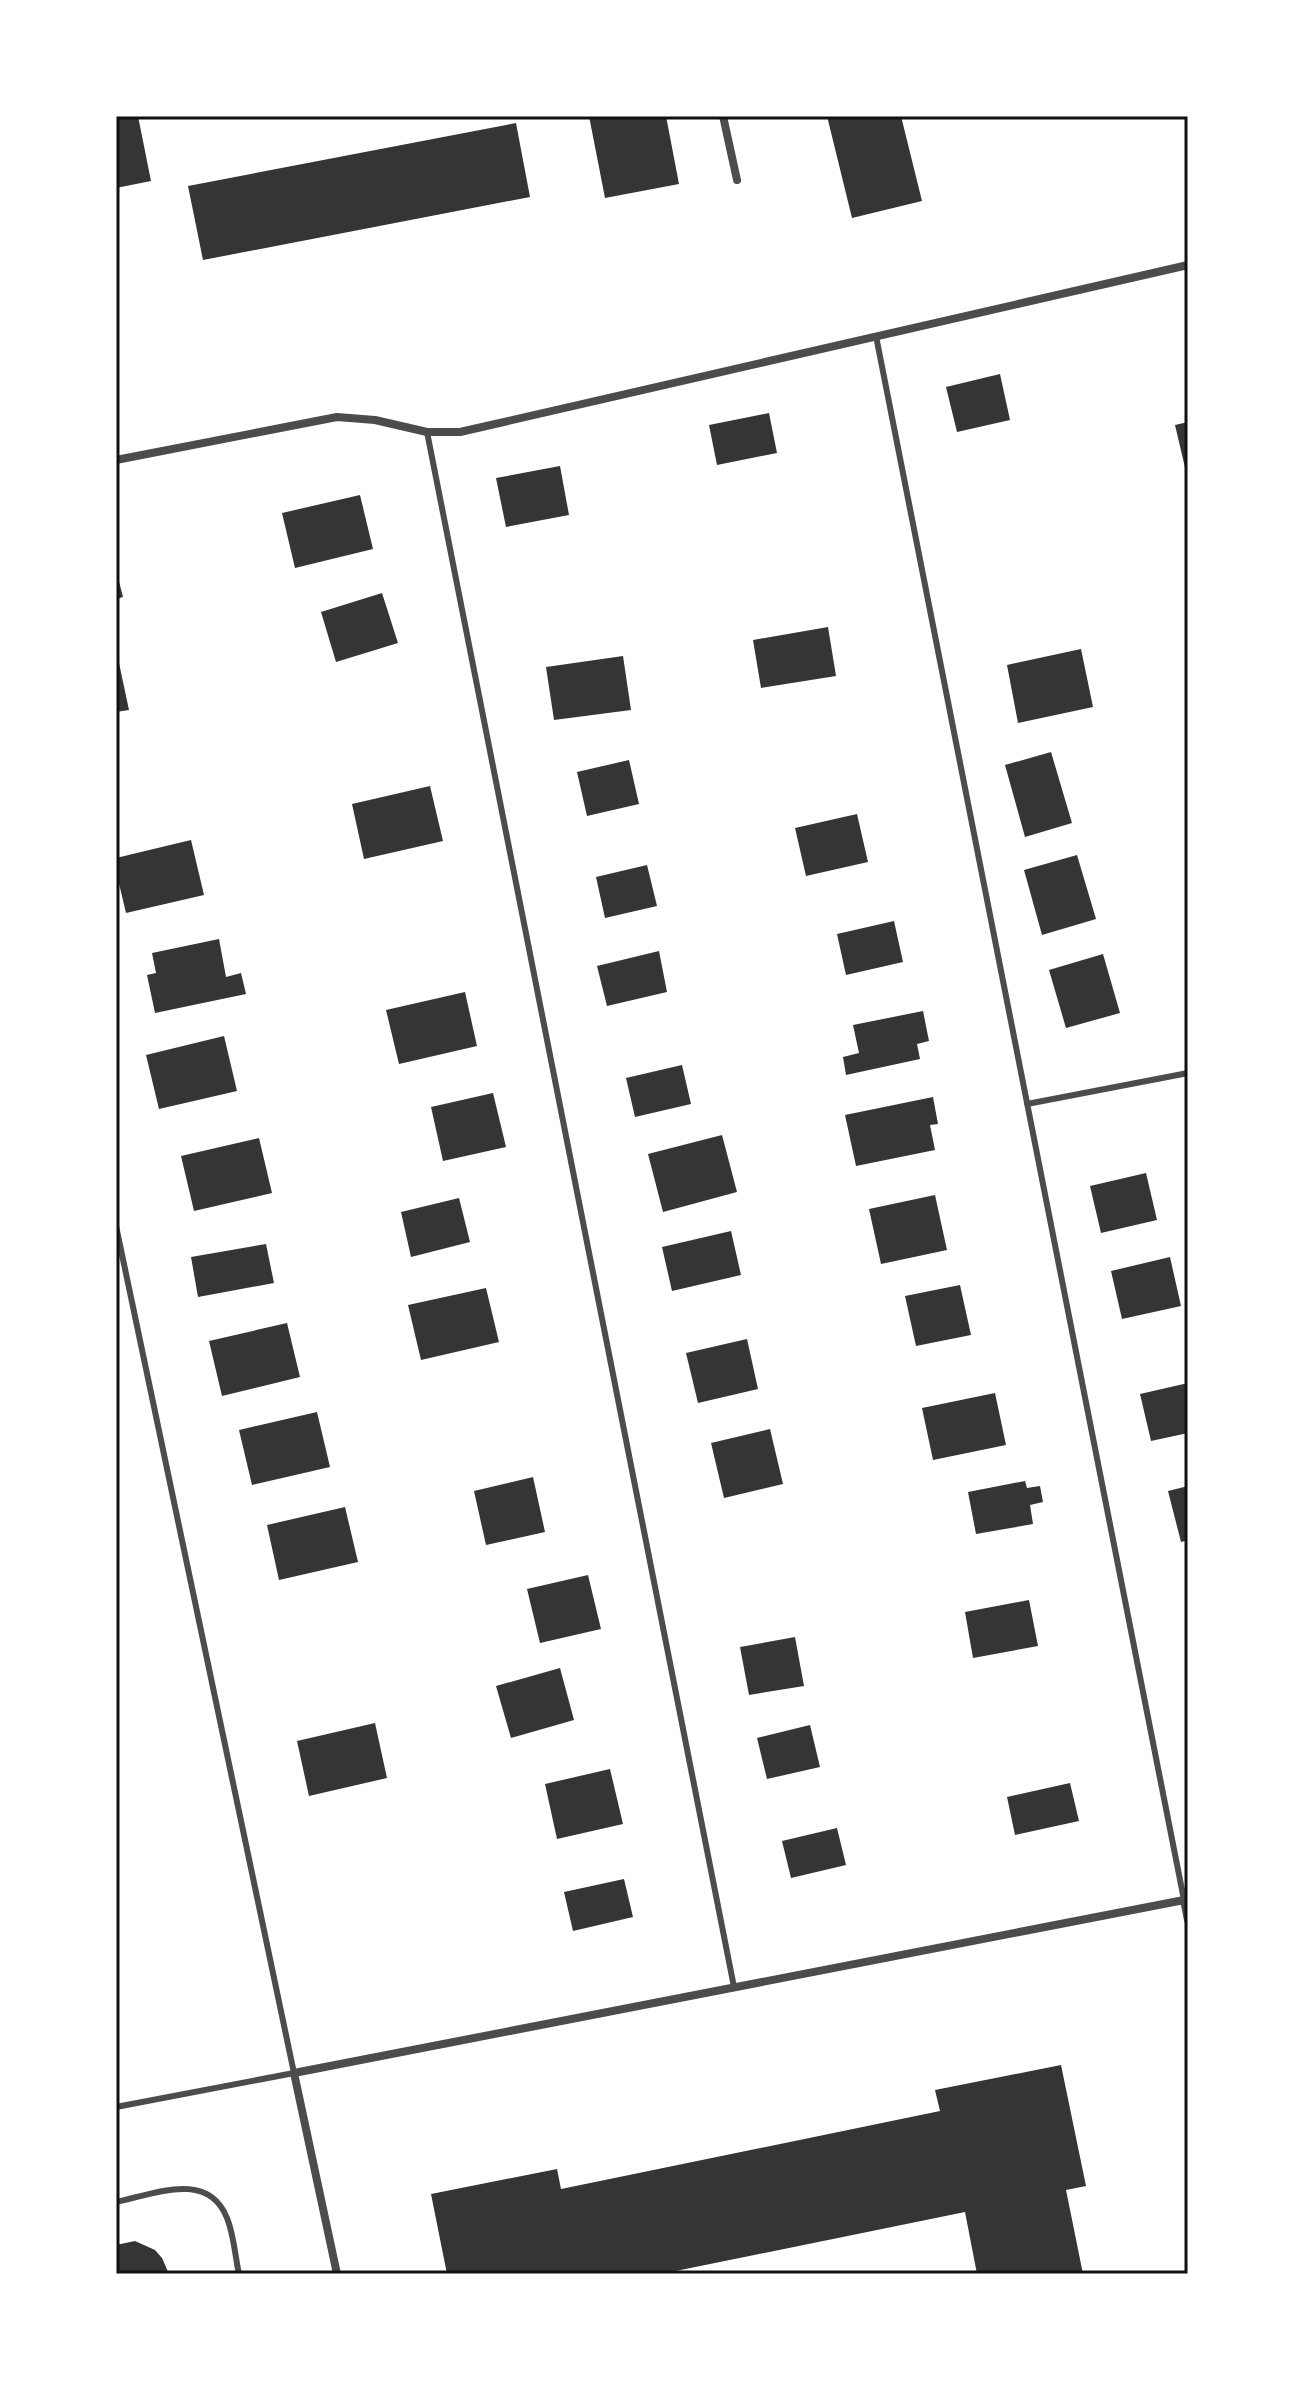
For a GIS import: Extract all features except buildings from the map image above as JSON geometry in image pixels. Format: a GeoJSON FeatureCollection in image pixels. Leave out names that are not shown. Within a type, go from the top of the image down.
{"type":"FeatureCollection","features":[{"type":"Feature","properties":{"kind":"street"},"geometry":{"type":"LineString","coordinates":[[723,116],[737,180]]}},
{"type":"Feature","properties":{"kind":"street"},"geometry":{"type":"LineString","coordinates":[[116,460],[337,417],[375,420],[427,432],[460,432],[1188,265]]}},
{"type":"Feature","properties":{"kind":"street"},"geometry":{"type":"LineString","coordinates":[[337,2274],[294,2073],[1184,1900],[1188,1920]]}},
{"type":"Feature","properties":{"kind":"lane"},"geometry":{"type":"LineString","coordinates":[[876,336],[1184,1900]]}},
{"type":"Feature","properties":{"kind":"lane"},"geometry":{"type":"LineString","coordinates":[[427,432],[734,1987]]}},
{"type":"Feature","properties":{"kind":"lane"},"geometry":{"type":"LineString","coordinates":[[1027,1104],[1188,1073]]}},
{"type":"Feature","properties":{"kind":"lane"},"geometry":{"type":"LineString","coordinates":[[116,1226],[294,2073],[116,2107]]}},
{"type":"Feature","properties":{"kind":"lane"},"geometry":{"type":"LineString","coordinates":[[116,2202],[186,2188],[202,2190],[219,2202],[228,2221],[239,2274]]}}]}
